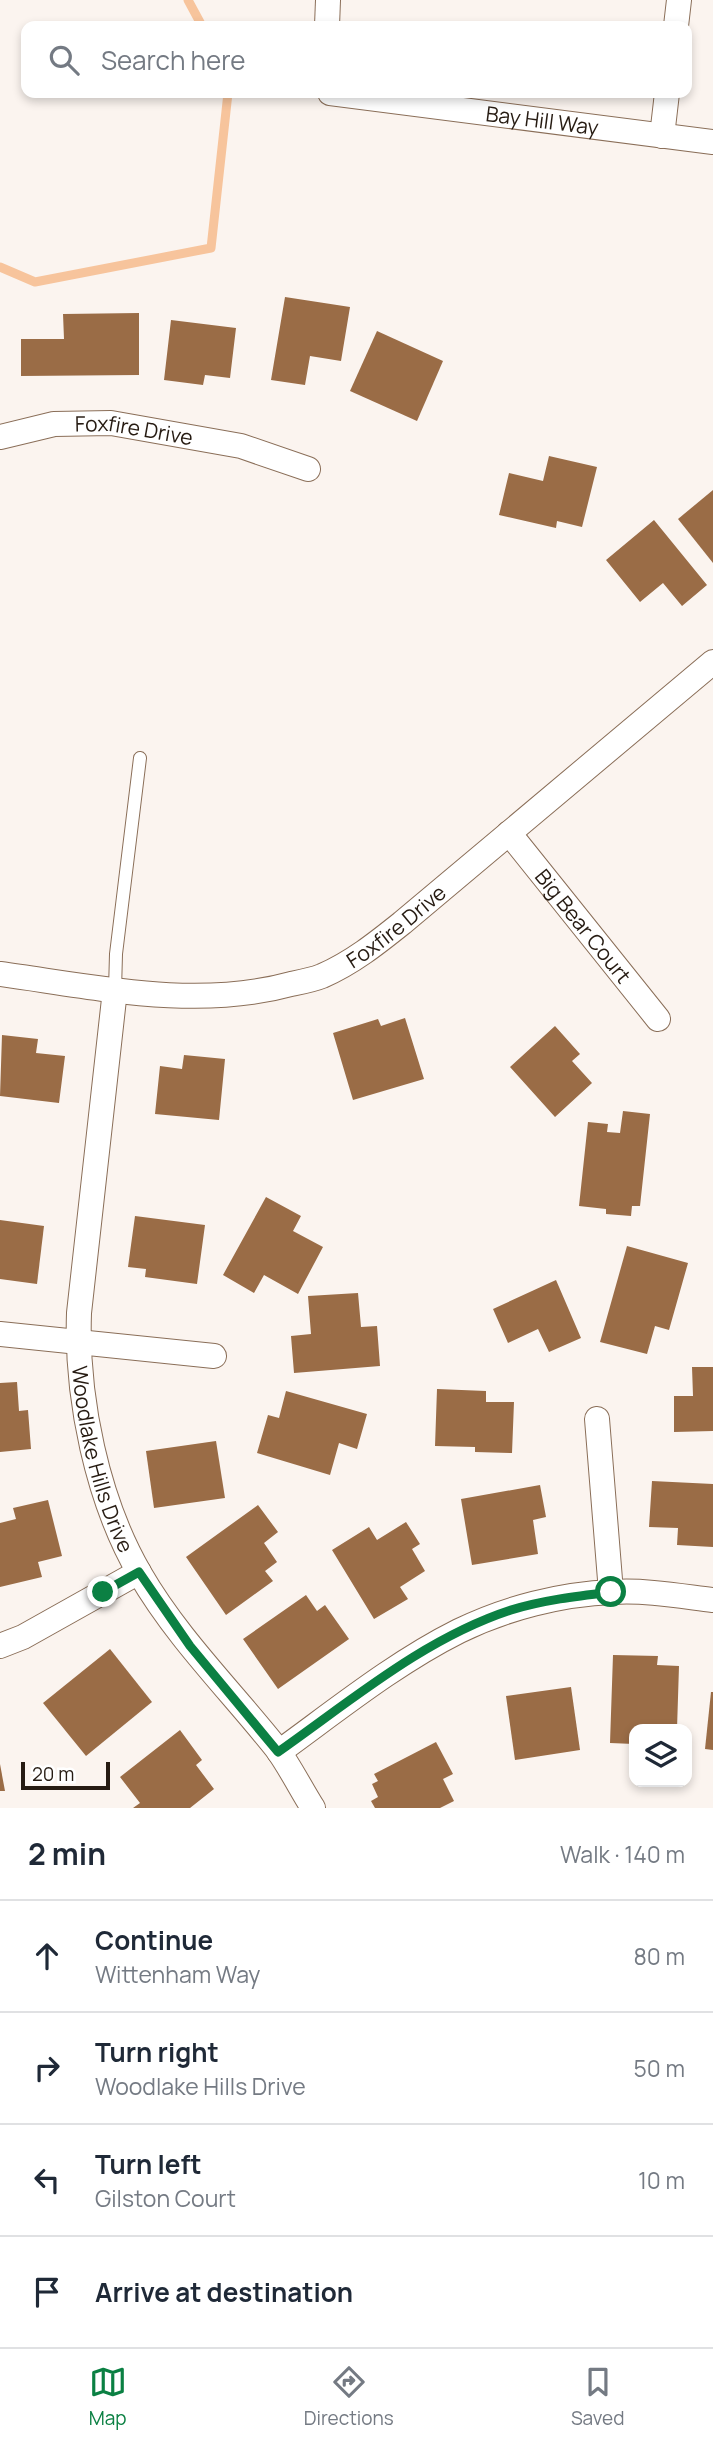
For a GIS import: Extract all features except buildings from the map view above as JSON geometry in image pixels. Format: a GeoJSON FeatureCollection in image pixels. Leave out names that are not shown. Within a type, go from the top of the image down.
{"type":"FeatureCollection","features":[{"type":"Feature","properties":{"kind":"street"},"geometry":{"type":"LineString","coordinates":[[327,21],[328,0]]}},
{"type":"Feature","properties":{"kind":"street"},"geometry":{"type":"LineString","coordinates":[[677,21],[679,0]]}},
{"type":"Feature","properties":{"kind":"street","name":"Bay Hill Way"},"geometry":{"type":"LineString","coordinates":[[369,98],[713,142]]}},
{"type":"Feature","properties":{"kind":"street"},"geometry":{"type":"LineString","coordinates":[[662,136],[666,98]]}},
{"type":"Feature","properties":{"kind":"street","name":"Foxfire Drive"},"geometry":{"type":"LineString","coordinates":[[0,438],[54,424],[110,423],[241,446],[308,469]]}},
{"type":"Feature","properties":{"kind":"street","name":"Foxfire Drive"},"geometry":{"type":"LineString","coordinates":[[0,974],[115,990],[224,996],[271,990],[321,976],[363,953],[713,662]]}},
{"type":"Feature","properties":{"kind":"street","name":"Big Bear Court"},"geometry":{"type":"LineString","coordinates":[[509,833],[658,1019]]}},
{"type":"Feature","properties":{"kind":"street","name":"Woodlake Hills Drive"},"geometry":{"type":"LineString","coordinates":[[115,990],[82,1277],[78,1343],[86,1422],[96,1464],[115,1521],[139,1572],[190,1646],[278,1752],[313,1808]]}},
{"type":"Feature","properties":{"kind":"street"},"geometry":{"type":"LineString","coordinates":[[0,1334],[78,1343]]}},
{"type":"Feature","properties":{"kind":"street","name":"Woodlake Hills Drive"},"geometry":{"type":"LineString","coordinates":[[78,1343],[214,1356]]}},
{"type":"Feature","properties":{"kind":"street"},"geometry":{"type":"LineString","coordinates":[[597,1419],[611,1592]]}},
{"type":"Feature","properties":{"kind":"street"},"geometry":{"type":"LineString","coordinates":[[0,1646],[23,1637],[139,1572]]}},
{"type":"Feature","properties":{"kind":"street"},"geometry":{"type":"LineString","coordinates":[[278,1752],[413,1657],[460,1630],[522,1607],[557,1598],[611,1592],[645,1592],[713,1600]]}},
{"type":"Feature","properties":{"kind":"lane"},"geometry":{"type":"LineString","coordinates":[[115,990],[116,954],[140,758]]}},
{"type":"Feature","properties":{"kind":"waterway"},"geometry":{"type":"LineString","coordinates":[[188,0],[199,21]]}},
{"type":"Feature","properties":{"kind":"waterway"},"geometry":{"type":"LineString","coordinates":[[0,267],[35,282],[211,248],[227,98]]}},
{"type":"Feature","properties":{"kind":"route"},"geometry":{"type":"LineString","coordinates":[[103,1592],[139,1572],[190,1646],[278,1752],[413,1657],[460,1630],[511,1610],[557,1598],[611,1592]]}}]}
